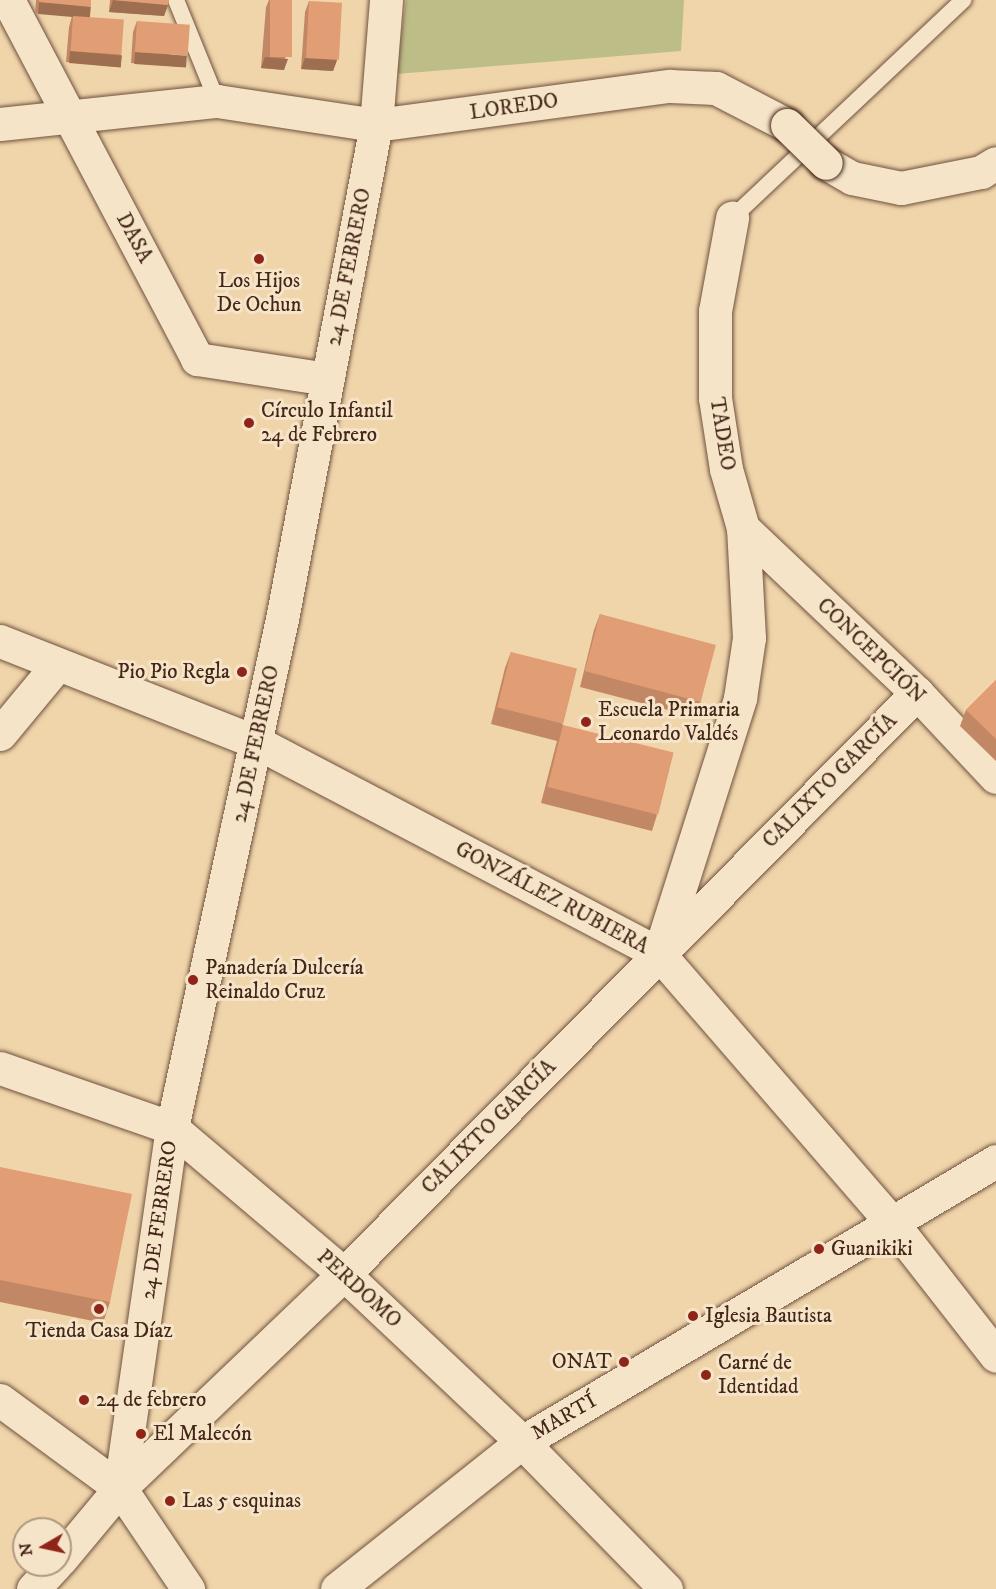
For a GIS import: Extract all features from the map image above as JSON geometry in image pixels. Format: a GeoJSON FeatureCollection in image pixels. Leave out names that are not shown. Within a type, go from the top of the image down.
{"type":"FeatureCollection","features":[{"type":"Feature","properties":{"kind":"street","name":"DASA"},"geometry":{"type":"LineString","coordinates":[[8,0],[197,359],[327,379]]}},
{"type":"Feature","properties":{"kind":"street","name":"24 DE FEBRERO"},"geometry":{"type":"LineString","coordinates":[[120,1488],[172,1128],[256,742],[376,125],[386,0]]}},
{"type":"Feature","properties":{"kind":"street","name":"LOREDO"},"geometry":{"type":"LineString","coordinates":[[0,124],[217,102],[376,125],[670,86],[716,88],[787,125],[826,163],[852,178],[901,188],[981,172],[996,163]]}},
{"type":"Feature","properties":{"kind":"street","name":"TADEO"},"geometry":{"type":"LineString","coordinates":[[659,954],[740,698],[749,638],[743,528],[726,469],[715,398],[716,311],[732,218]]}},
{"type":"Feature","properties":{"kind":"street","name":"CONCEPCIÓN"},"geometry":{"type":"LineString","coordinates":[[743,528],[916,693],[996,777]]}},
{"type":"Feature","properties":{"kind":"street","name":"GONZÁLEZ RUBIERA"},"geometry":{"type":"LineString","coordinates":[[0,641],[256,742],[659,954],[893,1224],[996,1356]]}},
{"type":"Feature","properties":{"kind":"street"},"geometry":{"type":"LineString","coordinates":[[0,734],[57,665]]}},
{"type":"Feature","properties":{"kind":"street","name":"CALIXTO GARCÍA"},"geometry":{"type":"LineString","coordinates":[[72,1546],[120,1488],[344,1274],[916,693]]}},
{"type":"Feature","properties":{"kind":"street","name":"PERDOMO"},"geometry":{"type":"LineString","coordinates":[[0,1068],[172,1128],[344,1274],[522,1442],[666,1589]]}},
{"type":"Feature","properties":{"kind":"street","name":"MARTÍ"},"geometry":{"type":"LineString","coordinates":[[337,1589],[522,1442],[996,1161]]}},
{"type":"Feature","properties":{"kind":"street"},"geometry":{"type":"LineString","coordinates":[[0,1400],[120,1488],[188,1589]]}},
{"type":"Feature","properties":{"kind":"street"},"geometry":{"type":"LineString","coordinates":[[33,1589],[44,1577]]}},
{"type":"Feature","properties":{"kind":"lane"},"geometry":{"type":"LineString","coordinates":[[176,0],[217,102]]}},
{"type":"Feature","properties":{"kind":"lane","name":"TADEO"},"geometry":{"type":"LineString","coordinates":[[732,218],[963,0]]}},
{"type":"Feature","properties":{"kind":"green space"},"geometry":{"type":"Polygon","coordinates":[[[406,0],[684,0],[681,51],[396,74],[406,0]]]}},
{"type":"Feature","properties":{"kind":"building"},"geometry":{"type":"Polygon","coordinates":[[[39,0],[91,0],[91,7],[39,2],[39,0]]]}},
{"type":"Feature","properties":{"kind":"building"},"geometry":{"type":"Polygon","coordinates":[[[113,0],[169,0],[168,5],[113,0]]]}},
{"type":"Feature","properties":{"kind":"building"},"geometry":{"type":"Polygon","coordinates":[[[270,0],[292,0],[292,57],[270,57],[270,0]]]}},
{"type":"Feature","properties":{"kind":"building"},"geometry":{"type":"Polygon","coordinates":[[[309,1],[342,3],[339,60],[306,58],[309,1]]]}},
{"type":"Feature","properties":{"kind":"building"},"geometry":{"type":"Polygon","coordinates":[[[73,16],[124,20],[121,54],[71,51],[73,16]]]}},
{"type":"Feature","properties":{"kind":"building"},"geometry":{"type":"Polygon","coordinates":[[[137,21],[190,25],[188,56],[135,52],[137,21]]]}},
{"type":"Feature","properties":{"kind":"building"},"geometry":{"type":"Polygon","coordinates":[[[600,614],[716,645],[701,702],[585,671],[600,614]]]}},
{"type":"Feature","properties":{"kind":"building"},"geometry":{"type":"Polygon","coordinates":[[[511,652],[577,668],[563,724],[497,707],[511,652]]]}},
{"type":"Feature","properties":{"kind":"building"},"geometry":{"type":"Polygon","coordinates":[[[996,680],[996,739],[966,710],[996,680]]]}},
{"type":"Feature","properties":{"kind":"building"},"geometry":{"type":"Polygon","coordinates":[[[563,725],[674,753],[658,815],[548,787],[563,725]]]}},
{"type":"Feature","properties":{"kind":"building"},"geometry":{"type":"Polygon","coordinates":[[[0,1167],[132,1194],[110,1302],[0,1280],[0,1167]]]}},
{"type":"Feature","properties":{"kind":"place","name":"Los Hijos De Ochun"},"geometry":{"type":"Point","coordinates":[259,259]}},
{"type":"Feature","properties":{"kind":"place","name":"Círculo Infantil 24 de Febrero"},"geometry":{"type":"Point","coordinates":[249,423]}},
{"type":"Feature","properties":{"kind":"place","name":"Pio Pio Regla"},"geometry":{"type":"Point","coordinates":[242,672]}},
{"type":"Feature","properties":{"kind":"place","name":"Escuela Primaria Leonardo Valdés"},"geometry":{"type":"Point","coordinates":[586,722]}},
{"type":"Feature","properties":{"kind":"place","name":"Panadería Dulcería Reinaldo Cruz"},"geometry":{"type":"Point","coordinates":[193,980]}},
{"type":"Feature","properties":{"kind":"place","name":"Guanikiki"},"geometry":{"type":"Point","coordinates":[819,1249]}},
{"type":"Feature","properties":{"kind":"place","name":"Tienda Casa Díaz"},"geometry":{"type":"Point","coordinates":[99,1309]}},
{"type":"Feature","properties":{"kind":"place","name":"Iglesia Bautista"},"geometry":{"type":"Point","coordinates":[693,1316]}},
{"type":"Feature","properties":{"kind":"place","name":"ONAT"},"geometry":{"type":"Point","coordinates":[624,1362]}},
{"type":"Feature","properties":{"kind":"place","name":"Carné de Identidad"},"geometry":{"type":"Point","coordinates":[706,1375]}},
{"type":"Feature","properties":{"kind":"place","name":"24 de febrero"},"geometry":{"type":"Point","coordinates":[84,1400]}},
{"type":"Feature","properties":{"kind":"place","name":"El Malecón"},"geometry":{"type":"Point","coordinates":[141,1434]}},
{"type":"Feature","properties":{"kind":"place","name":"Las 5 esquinas"},"geometry":{"type":"Point","coordinates":[170,1501]}}]}
